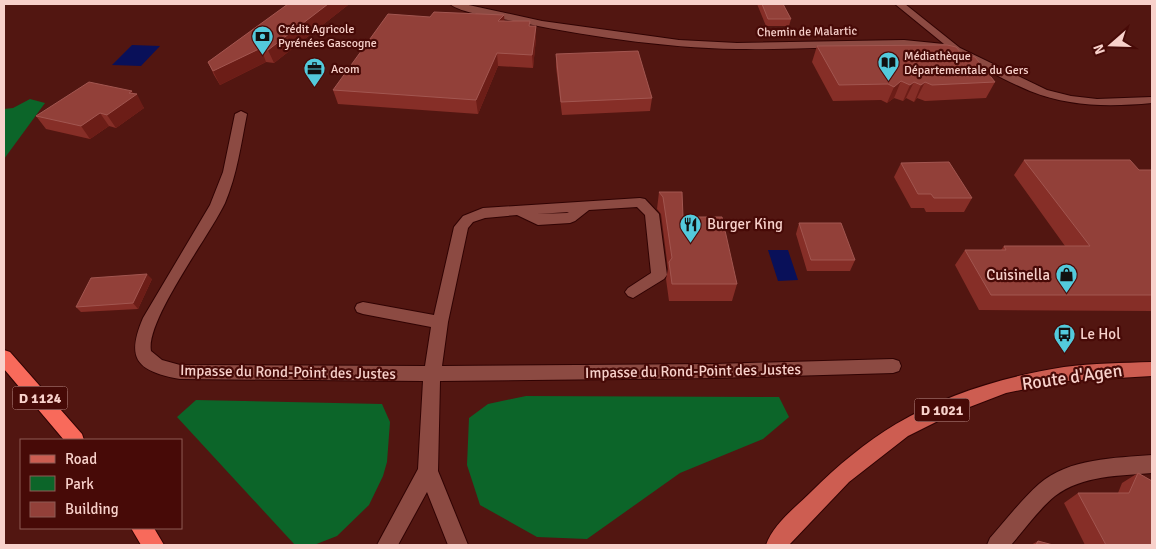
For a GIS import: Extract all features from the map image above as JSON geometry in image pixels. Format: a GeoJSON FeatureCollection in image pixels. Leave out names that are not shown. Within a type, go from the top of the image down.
{"type":"FeatureCollection","features":[{"type":"Feature","properties":{"kind":"highway","name":"D 1124"},"geometry":{"type":"LineString","coordinates":[[4,357],[75,439]]}},
{"type":"Feature","properties":{"kind":"highway"},"geometry":{"type":"LineString","coordinates":[[142,529],[154,545]]}},
{"type":"Feature","properties":{"kind":"main road","name":"Route d'Agen"},"geometry":{"type":"LineString","coordinates":[[776,545],[797,520],[842,475],[902,430],[948,407],[1005,386],[1066,374],[1152,368]]}},
{"type":"Feature","properties":{"kind":"street","name":"Chemin de Malartic"},"geometry":{"type":"LineString","coordinates":[[455,4],[471,10],[542,24],[680,43],[736,46],[904,42],[931,44],[960,52],[1020,83],[1071,100],[1098,104],[1152,100]]}},
{"type":"Feature","properties":{"kind":"street"},"geometry":{"type":"LineString","coordinates":[[900,4],[960,52]]}},
{"type":"Feature","properties":{"kind":"street","name":"Impasse du Rond-Point des Justes"},"geometry":{"type":"LineString","coordinates":[[242,114],[229,176],[217,205],[148,324],[142,346],[146,359],[161,369],[180,372],[432,374],[750,372],[893,366]]}},
{"type":"Feature","properties":{"kind":"street"},"geometry":{"type":"LineString","coordinates":[[458,545],[428,470],[432,374],[440,322],[461,227],[468,219],[483,213],[640,202],[652,214],[659,275],[633,292]]}},
{"type":"Feature","properties":{"kind":"street"},"geometry":{"type":"LineString","coordinates":[[363,308],[440,322]]}},
{"type":"Feature","properties":{"kind":"street"},"geometry":{"type":"LineString","coordinates":[[997,545],[1047,490],[1069,478],[1101,468],[1152,464]]}},
{"type":"Feature","properties":{"kind":"street"},"geometry":{"type":"LineString","coordinates":[[387,545],[428,470]]}},
{"type":"Feature","properties":{"kind":"green space"},"geometry":{"type":"Polygon","coordinates":[[[30,99],[45,103],[4,159],[4,109],[13,108],[30,99]]]}},
{"type":"Feature","properties":{"kind":"green space"},"geometry":{"type":"Polygon","coordinates":[[[526,396],[779,397],[789,417],[763,439],[680,473],[587,539],[537,537],[480,505],[467,465],[469,418],[488,404],[526,396]]]}},
{"type":"Feature","properties":{"kind":"green space"},"geometry":{"type":"Polygon","coordinates":[[[196,400],[382,404],[390,422],[387,462],[383,476],[369,505],[337,536],[314,545],[295,545],[177,417],[196,400]]]}},
{"type":"Feature","properties":{"kind":"shaded area"},"geometry":{"type":"Polygon","coordinates":[[[132,45],[160,46],[141,66],[112,65],[132,45]]]}},
{"type":"Feature","properties":{"kind":"shaded area"},"geometry":{"type":"Polygon","coordinates":[[[768,250],[788,250],[798,280],[778,281],[768,250]]]}},
{"type":"Feature","properties":{"kind":"building"},"geometry":{"type":"Polygon","coordinates":[[[288,4],[328,4],[268,50],[261,48],[213,71],[208,62],[288,4]]]}},
{"type":"Feature","properties":{"kind":"building"},"geometry":{"type":"Polygon","coordinates":[[[762,4],[783,4],[791,19],[768,19],[762,4]]]}},
{"type":"Feature","properties":{"kind":"building"},"geometry":{"type":"Polygon","coordinates":[[[434,12],[504,15],[498,21],[530,21],[529,26],[536,26],[532,55],[497,53],[476,100],[333,90],[388,14],[430,17],[434,12]]]}},
{"type":"Feature","properties":{"kind":"building"},"geometry":{"type":"Polygon","coordinates":[[[947,45],[956,47],[962,54],[975,57],[995,82],[932,85],[925,82],[921,85],[914,82],[910,85],[901,81],[894,87],[888,84],[839,85],[817,46],[947,45]]]}},
{"type":"Feature","properties":{"kind":"building"},"geometry":{"type":"Polygon","coordinates":[[[638,51],[652,98],[561,102],[556,54],[638,51]]]}},
{"type":"Feature","properties":{"kind":"building"},"geometry":{"type":"Polygon","coordinates":[[[89,82],[132,91],[129,93],[137,94],[107,115],[100,113],[81,126],[36,116],[89,82]]]}},
{"type":"Feature","properties":{"kind":"building"},"geometry":{"type":"Polygon","coordinates":[[[1024,160],[1130,160],[1139,170],[1152,170],[1152,295],[991,295],[965,250],[1006,250],[1004,246],[1090,246],[1024,160]]]}},
{"type":"Feature","properties":{"kind":"building"},"geometry":{"type":"Polygon","coordinates":[[[949,162],[972,198],[934,198],[931,194],[918,194],[901,163],[949,162]]]}},
{"type":"Feature","properties":{"kind":"building","name":"Burger King"},"geometry":{"type":"Polygon","coordinates":[[[659,192],[682,192],[683,217],[722,217],[737,284],[672,284],[669,262],[672,258],[663,197],[659,192]]]}},
{"type":"Feature","properties":{"kind":"building"},"geometry":{"type":"Polygon","coordinates":[[[799,223],[841,223],[855,260],[811,260],[799,223]]]}},
{"type":"Feature","properties":{"kind":"building"},"geometry":{"type":"Polygon","coordinates":[[[147,274],[133,303],[76,307],[91,278],[147,274]]]}},
{"type":"Feature","properties":{"kind":"building"},"geometry":{"type":"Polygon","coordinates":[[[1138,473],[1152,481],[1152,545],[1106,545],[1078,493],[1129,493],[1138,473]]]}},
{"type":"Feature","properties":{"kind":"building"},"geometry":{"type":"Polygon","coordinates":[[[1038,541],[1053,545],[1036,545],[1038,541]]]}},
{"type":"Feature","properties":{"kind":"place","name":"Crédit Agricole Pyrénées Gascogne"},"geometry":{"type":"Point","coordinates":[262,55]}},
{"type":"Feature","properties":{"kind":"place","name":"Médiathèque Départementale du Gers"},"geometry":{"type":"Point","coordinates":[888,82]}},
{"type":"Feature","properties":{"kind":"place","name":"Acom"},"geometry":{"type":"Point","coordinates":[315,88]}},
{"type":"Feature","properties":{"kind":"place","name":"Burger King"},"geometry":{"type":"Point","coordinates":[691,243]}},
{"type":"Feature","properties":{"kind":"place","name":"Cuisinella"},"geometry":{"type":"Point","coordinates":[1066,294]}},
{"type":"Feature","properties":{"kind":"place","name":"Le Hol"},"geometry":{"type":"Point","coordinates":[1064,353]}}]}
